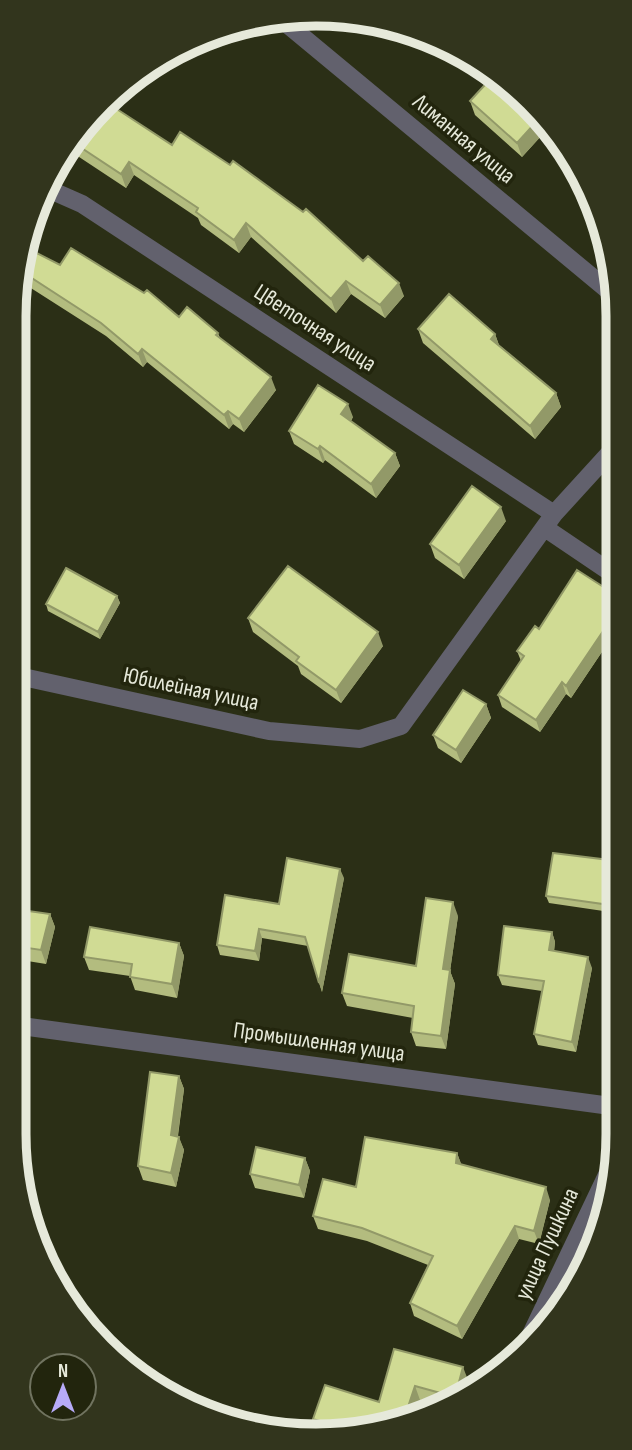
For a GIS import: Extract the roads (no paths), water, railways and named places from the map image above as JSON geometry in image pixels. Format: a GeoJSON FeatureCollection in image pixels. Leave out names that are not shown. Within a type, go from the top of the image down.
{"type":"FeatureCollection","features":[{"type":"Feature","properties":{"kind":"street","name":"Лиманная улица"},"geometry":{"type":"LineString","coordinates":[[291,28],[604,287]]}},
{"type":"Feature","properties":{"kind":"street","name":"Цветочная улица"},"geometry":{"type":"LineString","coordinates":[[54,192],[82,205],[550,521],[606,568]]}},
{"type":"Feature","properties":{"kind":"street"},"geometry":{"type":"LineString","coordinates":[[550,521],[606,457]]}},
{"type":"Feature","properties":{"kind":"street","name":"Юбилейная улица"},"geometry":{"type":"LineString","coordinates":[[26,678],[269,731],[360,739],[401,726],[550,521]]}},
{"type":"Feature","properties":{"kind":"street","name":"Промышленная улица"},"geometry":{"type":"LineString","coordinates":[[26,1027],[606,1105]]}},
{"type":"Feature","properties":{"kind":"street","name":"улица Пушкина"},"geometry":{"type":"LineString","coordinates":[[538,1321],[600,1189]]}}]}
